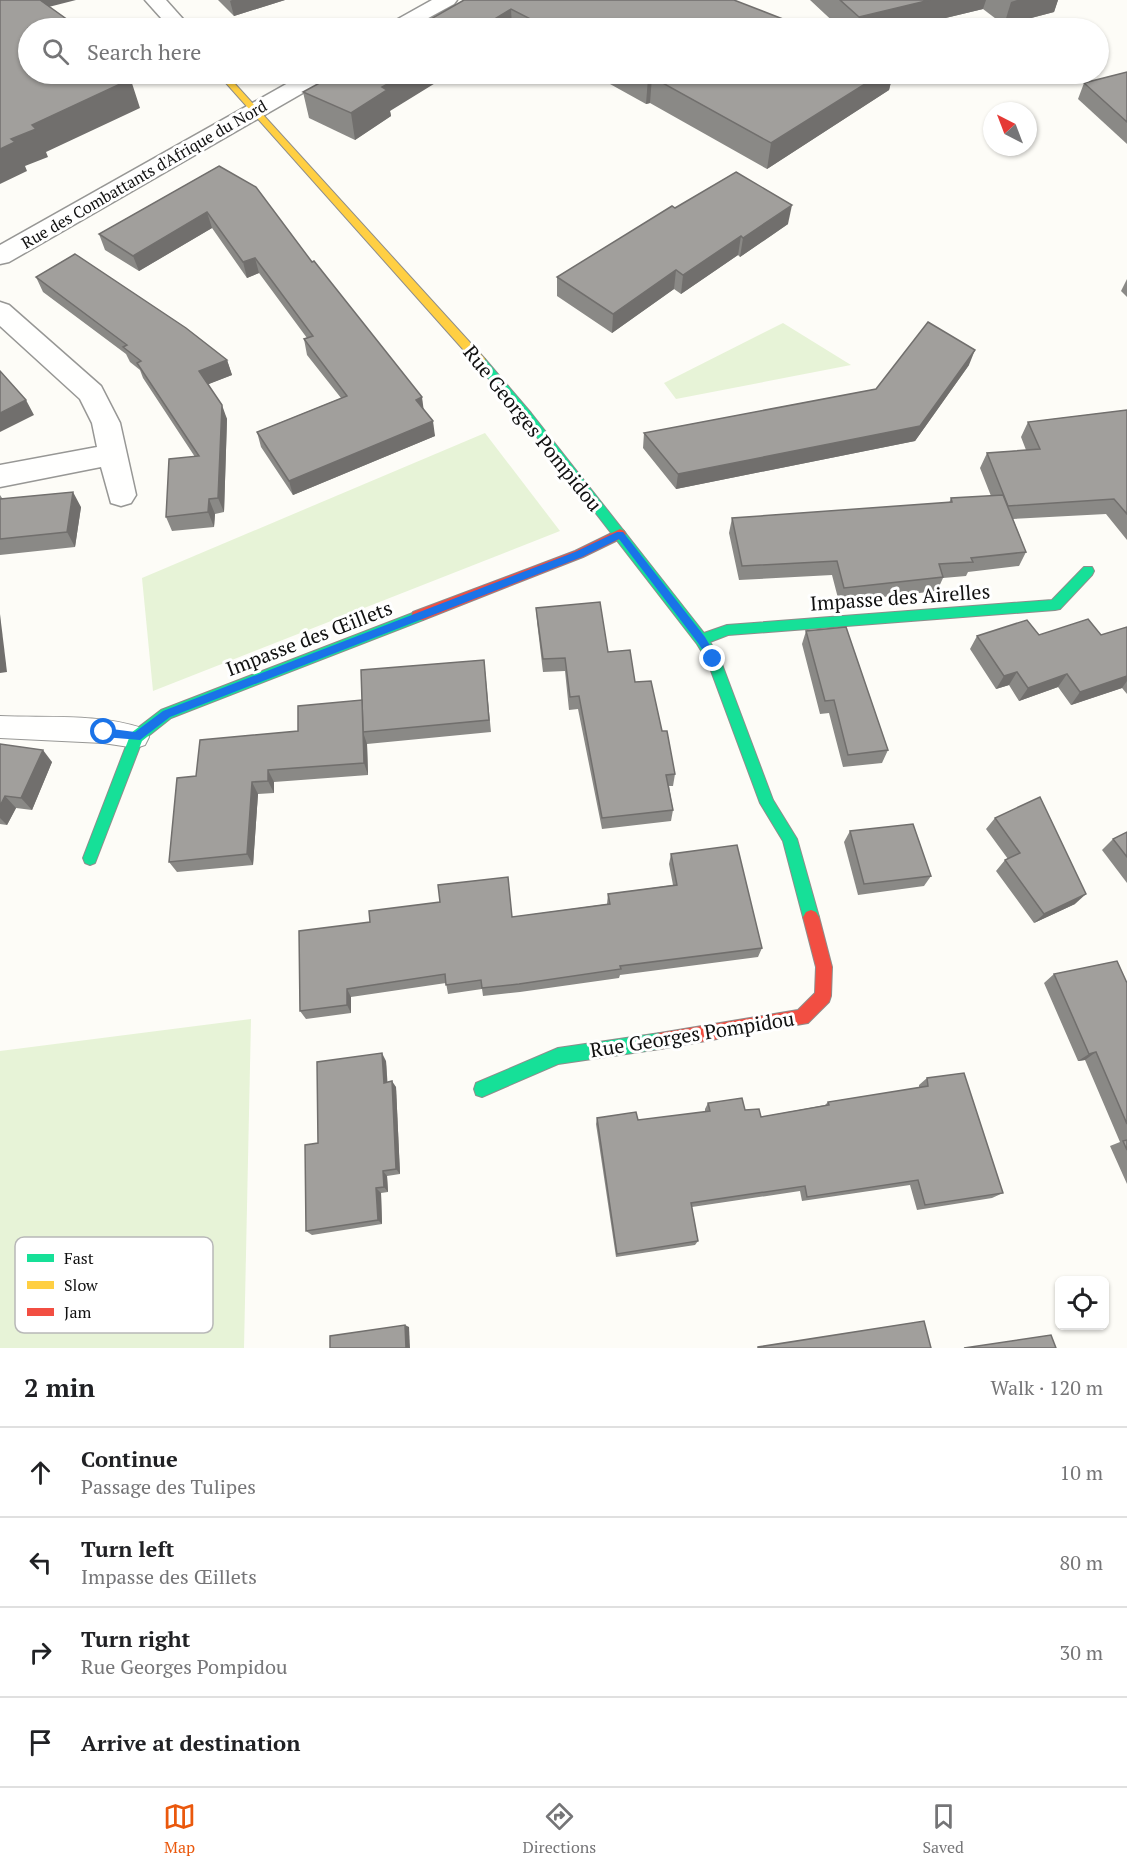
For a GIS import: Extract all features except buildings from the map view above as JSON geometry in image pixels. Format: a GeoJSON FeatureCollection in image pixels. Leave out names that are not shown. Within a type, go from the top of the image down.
{"type":"FeatureCollection","features":[{"type":"Feature","properties":{"kind":"street"},"geometry":{"type":"LineString","coordinates":[[155,0],[172,18]]}},
{"type":"Feature","properties":{"kind":"street"},"geometry":{"type":"LineString","coordinates":[[414,18],[447,0]]}},
{"type":"Feature","properties":{"kind":"street","name":"Rue Georges Pompidou"},"geometry":{"type":"LineString","coordinates":[[231,84],[527,416],[702,640],[713,659],[766,803],[790,839],[824,967],[823,996],[802,1017],[772,1024],[558,1056],[482,1089]]}},
{"type":"Feature","properties":{"kind":"street","name":"Rue des Combattants d'Afrique du Nord"},"geometry":{"type":"LineString","coordinates":[[0,256],[301,84]]}},
{"type":"Feature","properties":{"kind":"street"},"geometry":{"type":"LineString","coordinates":[[0,311],[91,393],[106,423],[121,495]]}},
{"type":"Feature","properties":{"kind":"street"},"geometry":{"type":"LineString","coordinates":[[0,476],[113,454]]}},
{"type":"Feature","properties":{"kind":"street","name":"Impasse des Œillets"},"geometry":{"type":"LineString","coordinates":[[136,737],[166,714],[579,554],[620,534]]}},
{"type":"Feature","properties":{"kind":"street","name":"Impasse des Airelles"},"geometry":{"type":"LineString","coordinates":[[702,640],[727,630],[1055,605],[1088,571]]}},
{"type":"Feature","properties":{"kind":"street"},"geometry":{"type":"LineString","coordinates":[[90,858],[136,737]]}},
{"type":"Feature","properties":{"kind":"lane"},"geometry":{"type":"LineString","coordinates":[[0,727],[104,732],[136,737]]}},
{"type":"Feature","properties":{"kind":"green space"},"geometry":{"type":"Polygon","coordinates":[[[783,323],[851,365],[676,399],[664,383],[783,323]]]}},
{"type":"Feature","properties":{"kind":"green space"},"geometry":{"type":"Polygon","coordinates":[[[485,433],[560,531],[153,691],[142,578],[485,433]]]}},
{"type":"Feature","properties":{"kind":"green space"},"geometry":{"type":"Polygon","coordinates":[[[251,1019],[244,1348],[0,1348],[0,1051],[251,1019]]]}},
{"type":"Feature","properties":{"kind":"traffic: fast"},"geometry":{"type":"LineString","coordinates":[[481,362],[527,416],[702,640],[713,659],[767,803],[790,839],[811,917]]}},
{"type":"Feature","properties":{"kind":"traffic: fast"},"geometry":{"type":"LineString","coordinates":[[702,640],[727,630],[1055,605],[1088,571]]}},
{"type":"Feature","properties":{"kind":"traffic: fast"},"geometry":{"type":"LineString","coordinates":[[90,858],[136,737],[166,714],[418,616]]}},
{"type":"Feature","properties":{"kind":"traffic: fast"},"geometry":{"type":"LineString","coordinates":[[482,1089],[558,1056],[660,1041]]}},
{"type":"Feature","properties":{"kind":"traffic: slow"},"geometry":{"type":"LineString","coordinates":[[231,84],[481,362]]}},
{"type":"Feature","properties":{"kind":"traffic: jam"},"geometry":{"type":"LineString","coordinates":[[418,616],[579,554],[620,534]]}},
{"type":"Feature","properties":{"kind":"traffic: jam"},"geometry":{"type":"LineString","coordinates":[[660,1041],[802,1017],[823,996],[824,967],[811,917]]}},
{"type":"Feature","properties":{"kind":"route"},"geometry":{"type":"LineString","coordinates":[[104,732],[136,737],[166,714],[579,554],[620,534],[702,640],[713,659]]}}]}
